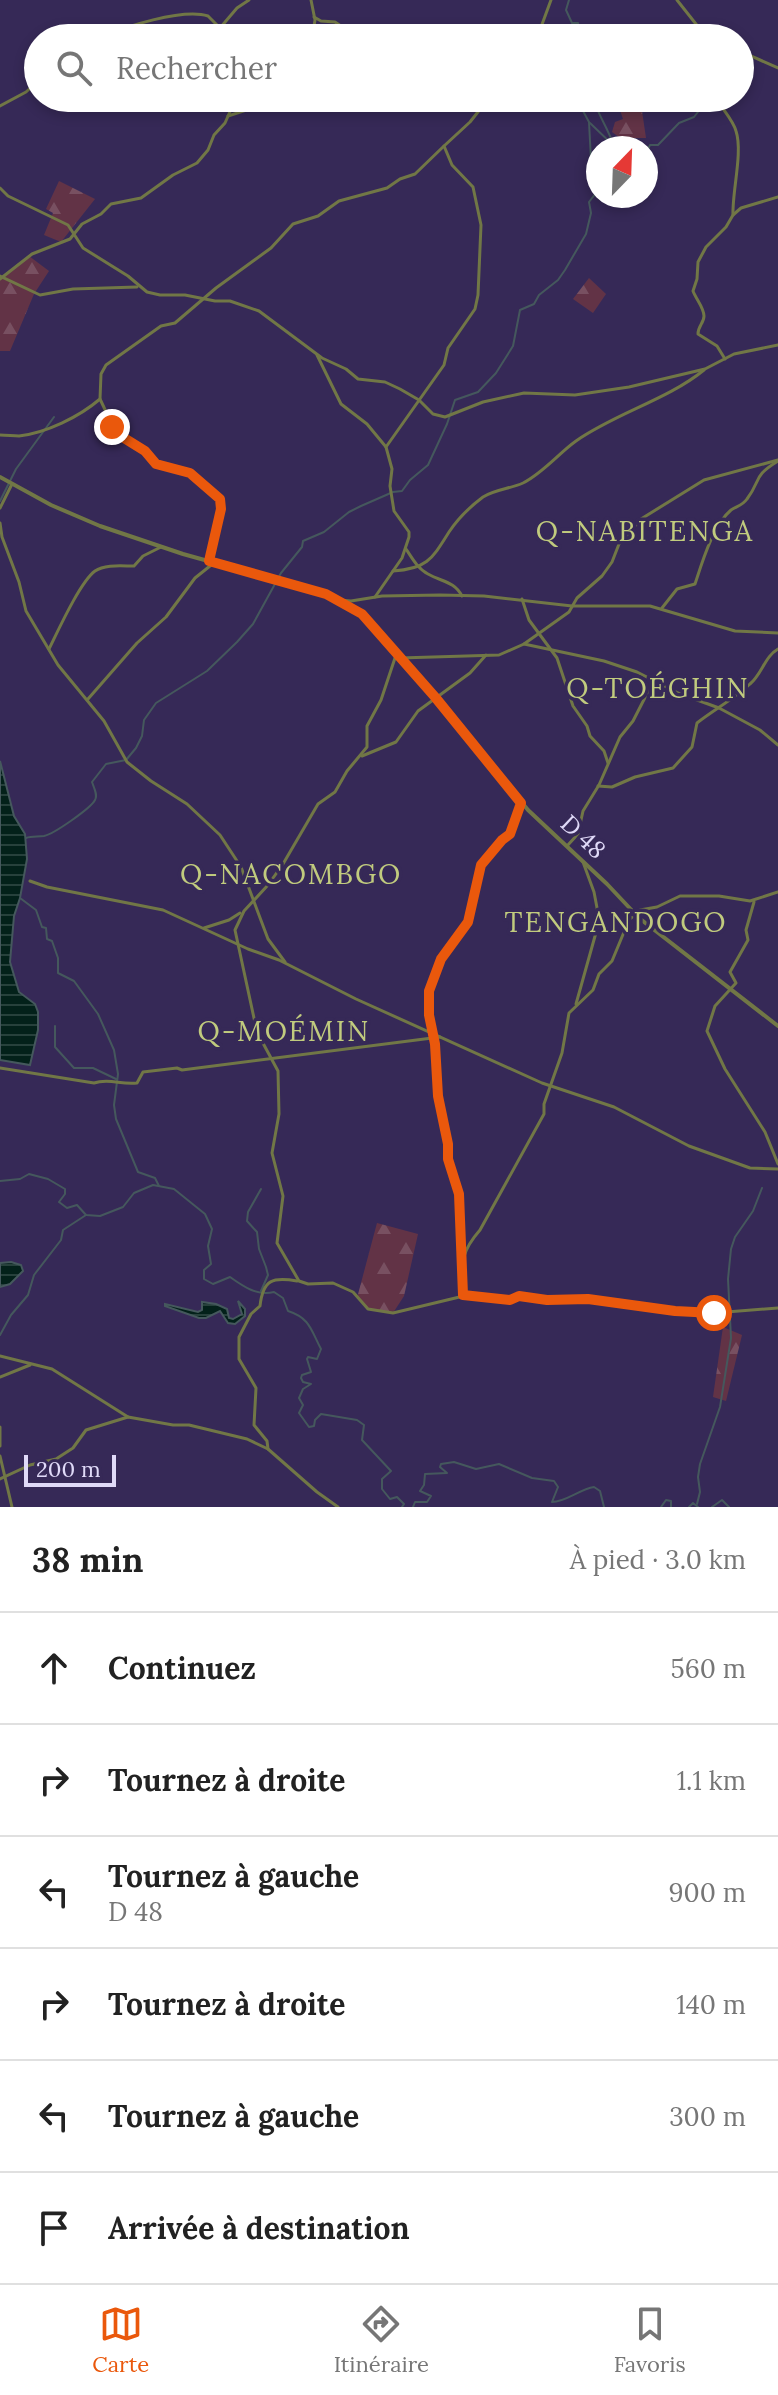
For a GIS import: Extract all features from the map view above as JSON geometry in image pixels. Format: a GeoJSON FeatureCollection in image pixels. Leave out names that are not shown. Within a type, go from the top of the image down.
{"type":"FeatureCollection","features":[{"type":"Feature","properties":{"kind":"street"},"geometry":{"type":"LineString","coordinates":[[223,24],[249,0]]}},
{"type":"Feature","properties":{"kind":"street"},"geometry":{"type":"LineString","coordinates":[[311,0],[315,24]]}},
{"type":"Feature","properties":{"kind":"street"},"geometry":{"type":"LineString","coordinates":[[542,24],[551,0]]}},
{"type":"Feature","properties":{"kind":"street"},"geometry":{"type":"LineString","coordinates":[[677,0],[695,24]]}},
{"type":"Feature","properties":{"kind":"street"},"geometry":{"type":"LineString","coordinates":[[146,24],[166,18],[203,14],[215,24]]}},
{"type":"Feature","properties":{"kind":"street"},"geometry":{"type":"LineString","coordinates":[[314,17],[338,24]]}},
{"type":"Feature","properties":{"kind":"street"},"geometry":{"type":"LineString","coordinates":[[754,57],[778,68]]}},
{"type":"Feature","properties":{"kind":"street"},"geometry":{"type":"LineString","coordinates":[[0,106],[24,93]]}},
{"type":"Feature","properties":{"kind":"street"},"geometry":{"type":"LineString","coordinates":[[230,112],[197,163],[173,175],[141,198],[111,204],[101,214],[82,224],[63,243],[22,260],[1,277],[40,295],[125,286],[160,295],[230,301],[259,311],[317,354],[358,379],[385,382],[419,400],[433,414],[450,417],[483,402],[524,393],[575,395],[629,387],[705,369]]}},
{"type":"Feature","properties":{"kind":"street"},"geometry":{"type":"LineString","coordinates":[[228,116],[240,112]]}},
{"type":"Feature","properties":{"kind":"street"},"geometry":{"type":"LineString","coordinates":[[88,700],[137,643],[166,617],[195,578],[212,562],[221,509],[220,499],[196,477],[161,467],[145,451],[116,433],[100,399],[101,374],[106,365],[161,326],[175,323],[271,248],[293,224],[318,216],[339,201],[387,188],[415,174],[478,112]]}},
{"type":"Feature","properties":{"kind":"street"},"geometry":{"type":"LineString","coordinates":[[724,112],[736,131],[738,167],[733,179],[733,215]]}},
{"type":"Feature","properties":{"kind":"street"},"geometry":{"type":"LineString","coordinates":[[386,447],[444,365],[448,348],[475,309],[480,280],[481,225],[473,187],[452,165],[444,146]]}},
{"type":"Feature","properties":{"kind":"street"},"geometry":{"type":"LineString","coordinates":[[0,188],[8,196],[68,225],[83,248],[128,276],[141,289]]}},
{"type":"Feature","properties":{"kind":"street"},"geometry":{"type":"LineString","coordinates":[[725,359],[717,346],[698,334],[704,313],[693,291],[698,262],[706,247],[741,208],[778,197]]}},
{"type":"Feature","properties":{"kind":"street"},"geometry":{"type":"LineString","coordinates":[[393,571],[418,567],[434,557],[451,529],[484,497],[498,489],[523,483],[578,440],[631,409],[677,389],[734,354],[778,345]]}},
{"type":"Feature","properties":{"kind":"street"},"geometry":{"type":"LineString","coordinates":[[317,354],[341,404],[367,424],[386,447],[392,469],[390,486],[394,511],[409,532],[406,549],[375,597]]}},
{"type":"Feature","properties":{"kind":"street"},"geometry":{"type":"LineString","coordinates":[[0,435],[14,436],[49,429],[58,422],[82,414],[100,399]]}},
{"type":"Feature","properties":{"kind":"street"},"geometry":{"type":"LineString","coordinates":[[395,662],[401,657],[503,654],[524,644],[569,612],[577,598],[602,576],[619,544],[641,519],[704,480],[778,461]]}},
{"type":"Feature","properties":{"kind":"street"},"geometry":{"type":"LineString","coordinates":[[662,608],[677,589],[695,584],[698,567],[730,510],[746,500],[759,473],[778,461]]}},
{"type":"Feature","properties":{"kind":"street","name":"D 48"},"geometry":{"type":"LineString","coordinates":[[0,477],[89,522],[161,547],[294,584],[339,600],[368,619],[521,803],[635,914],[778,1026]]}},
{"type":"Feature","properties":{"kind":"street"},"geometry":{"type":"LineString","coordinates":[[0,508],[12,484]]}},
{"type":"Feature","properties":{"kind":"street"},"geometry":{"type":"LineString","coordinates":[[0,523],[26,611],[58,665],[104,721],[127,762],[187,804],[213,827],[241,867],[268,939],[288,965]]}},
{"type":"Feature","properties":{"kind":"street"},"geometry":{"type":"LineString","coordinates":[[49,649],[72,602],[96,571],[134,566],[143,556],[161,547]]}},
{"type":"Feature","properties":{"kind":"street"},"geometry":{"type":"LineString","coordinates":[[406,549],[418,567],[452,584],[462,596]]}},
{"type":"Feature","properties":{"kind":"street"},"geometry":{"type":"LineString","coordinates":[[339,600],[462,596],[522,599],[572,606],[629,605],[662,608],[735,631],[778,633]]}},
{"type":"Feature","properties":{"kind":"street"},"geometry":{"type":"LineString","coordinates":[[522,599],[529,620],[552,651],[573,706],[590,736],[604,751],[608,763]]}},
{"type":"Feature","properties":{"kind":"street"},"geometry":{"type":"LineString","coordinates":[[524,644],[613,663],[719,708],[760,730],[778,745]]}},
{"type":"Feature","properties":{"kind":"street"},"geometry":{"type":"LineString","coordinates":[[598,786],[612,787],[635,777],[673,768],[692,747],[697,723],[760,674],[770,655],[778,649]]}},
{"type":"Feature","properties":{"kind":"street"},"geometry":{"type":"LineString","coordinates":[[299,1281],[277,1243],[283,1196],[272,1153],[280,1087],[272,1058],[257,1032],[235,930],[244,911],[283,864],[318,804],[335,792],[347,771],[361,756],[369,740],[367,726],[397,652]]}},
{"type":"Feature","properties":{"kind":"street"},"geometry":{"type":"LineString","coordinates":[[361,756],[396,742],[418,711],[466,676],[486,655]]}},
{"type":"Feature","properties":{"kind":"street"},"geometry":{"type":"LineString","coordinates":[[567,846],[578,834],[583,811],[654,680]]}},
{"type":"Feature","properties":{"kind":"street"},"geometry":{"type":"LineString","coordinates":[[463,1295],[459,1194],[448,1159],[438,1096],[429,1015],[431,985],[441,959],[468,922],[481,865],[510,834],[521,803]]}},
{"type":"Feature","properties":{"kind":"street"},"geometry":{"type":"LineString","coordinates":[[576,1004],[597,929],[598,913],[582,860]]}},
{"type":"Feature","properties":{"kind":"street"},"geometry":{"type":"LineString","coordinates":[[30,881],[163,910],[550,1086],[614,1107],[689,1146],[750,1168],[778,1166],[765,1132],[725,1069],[707,1031],[707,1024],[715,1006],[736,981],[730,972],[748,940],[746,930],[755,900]]}},
{"type":"Feature","properties":{"kind":"street"},"geometry":{"type":"LineString","coordinates":[[462,1256],[538,1128],[562,1053],[569,1013],[593,990],[599,974],[612,961],[629,920],[635,914],[680,896],[719,896],[742,901],[778,892]]}},
{"type":"Feature","properties":{"kind":"street"},"geometry":{"type":"LineString","coordinates":[[204,928],[229,920],[244,911]]}},
{"type":"Feature","properties":{"kind":"street"},"geometry":{"type":"LineString","coordinates":[[0,1068],[125,1085],[137,1083],[143,1072],[182,1070],[444,1037]]}},
{"type":"Feature","properties":{"kind":"street"},"geometry":{"type":"LineString","coordinates":[[268,1449],[267,1441],[254,1425],[256,1388],[239,1359],[239,1337],[251,1314],[260,1306],[269,1282],[279,1278],[308,1284],[333,1283],[353,1292],[368,1309],[393,1313],[446,1302],[463,1295],[510,1300],[519,1296],[547,1300],[588,1299],[714,1313],[778,1308]]}},
{"type":"Feature","properties":{"kind":"street"},"geometry":{"type":"LineString","coordinates":[[0,1356],[52,1369],[128,1417],[235,1434],[268,1449],[338,1507]]}},
{"type":"Feature","properties":{"kind":"street"},"geometry":{"type":"LineString","coordinates":[[0,1377],[31,1365]]}},
{"type":"Feature","properties":{"kind":"street"},"geometry":{"type":"LineString","coordinates":[[2,1478],[30,1465],[56,1459],[73,1448],[86,1430],[128,1417]]}},
{"type":"Feature","properties":{"kind":"street"},"geometry":{"type":"LineString","coordinates":[[0,1427],[0,1446]]}},
{"type":"Feature","properties":{"kind":"street"},"geometry":{"type":"LineString","coordinates":[[0,1456],[2,1478],[12,1507]]}},
{"type":"Feature","properties":{"kind":"green space"},"geometry":{"type":"Polygon","coordinates":[[[621,112],[642,112],[646,136],[617,136],[612,132],[615,122],[623,119],[621,112]]]}},
{"type":"Feature","properties":{"kind":"green space"},"geometry":{"type":"Polygon","coordinates":[[[59,181],[95,199],[61,242],[44,235],[53,213],[46,209],[59,181]]]}},
{"type":"Feature","properties":{"kind":"green space"},"geometry":{"type":"Polygon","coordinates":[[[29,256],[49,271],[34,294],[10,351],[0,351],[0,279],[29,256]]]}},
{"type":"Feature","properties":{"kind":"green space"},"geometry":{"type":"Polygon","coordinates":[[[589,278],[606,294],[593,313],[573,299],[589,278]]]}},
{"type":"Feature","properties":{"kind":"green space"},"geometry":{"type":"Polygon","coordinates":[[[377,1223],[418,1234],[404,1296],[393,1313],[368,1309],[357,1298],[377,1223]]]}},
{"type":"Feature","properties":{"kind":"green space"},"geometry":{"type":"Polygon","coordinates":[[[723,1327],[742,1335],[726,1401],[713,1397],[723,1327]]]}},
{"type":"Feature","properties":{"kind":"shaded area"},"geometry":{"type":"Polygon","coordinates":[[[0,761],[14,816],[25,834],[27,859],[14,916],[10,962],[19,992],[35,1004],[38,1012],[38,1030],[30,1065],[0,1060],[0,761]]]}},
{"type":"Feature","properties":{"kind":"shaded area"},"geometry":{"type":"Polygon","coordinates":[[[0,1263],[21,1265],[23,1271],[10,1284],[0,1287],[0,1263]]]}},
{"type":"Feature","properties":{"kind":"shaded area"},"geometry":{"type":"Polygon","coordinates":[[[238,1301],[245,1309],[245,1316],[235,1324],[228,1323],[220,1311],[199,1318],[165,1306],[198,1312],[202,1310],[202,1302],[216,1304],[227,1309],[229,1318],[233,1319],[242,1314],[238,1301]]]}},
{"type":"Feature","properties":{"kind":"waterway"},"geometry":{"type":"LineString","coordinates":[[569,0],[566,10],[572,23],[578,24]]}},
{"type":"Feature","properties":{"kind":"waterway"},"geometry":{"type":"LineString","coordinates":[[26,838],[49,834],[92,804],[96,796],[92,782],[106,764],[126,760],[136,748],[142,736],[144,720],[156,703],[207,671],[253,624],[303,541],[324,532],[349,512],[402,491],[428,465],[455,400],[478,392],[496,373],[513,346],[520,310],[534,304],[539,295],[558,280],[586,234],[591,213],[589,202],[596,193],[597,185],[592,179],[589,122],[584,112]]}},
{"type":"Feature","properties":{"kind":"waterway"},"geometry":{"type":"LineString","coordinates":[[599,112],[610,136]]}},
{"type":"Feature","properties":{"kind":"waterway"},"geometry":{"type":"LineString","coordinates":[[658,145],[679,123],[698,112]]}},
{"type":"Feature","properties":{"kind":"waterway"},"geometry":{"type":"LineString","coordinates":[[590,123],[604,136]]}},
{"type":"Feature","properties":{"kind":"waterway"},"geometry":{"type":"LineString","coordinates":[[0,501],[16,469],[54,417]]}},
{"type":"Feature","properties":{"kind":"waterway"},"geometry":{"type":"LineString","coordinates":[[20,898],[36,910],[42,927],[46,928],[47,939],[52,941],[58,958],[58,973],[74,981],[98,1014],[114,1050],[118,1074],[114,1105],[116,1119],[138,1172],[155,1178],[159,1186]]}},
{"type":"Feature","properties":{"kind":"waterway"},"geometry":{"type":"LineString","coordinates":[[55,1026],[55,1047],[74,1068],[93,1068],[116,1079]]}},
{"type":"Feature","properties":{"kind":"waterway"},"geometry":{"type":"LineString","coordinates":[[0,1181],[20,1179],[29,1174],[48,1179],[65,1189],[59,1202],[67,1208],[77,1205],[86,1215],[100,1216],[123,1207],[134,1193],[153,1185],[174,1189],[205,1214],[212,1229],[208,1246],[211,1264],[204,1270],[204,1279],[213,1284],[230,1277],[256,1292],[274,1292],[283,1298],[288,1311],[305,1321],[321,1349],[317,1359],[307,1359],[311,1372],[301,1378],[303,1382],[311,1384],[303,1389],[299,1398],[303,1405],[299,1413],[309,1427],[314,1426],[321,1414],[357,1420],[364,1425],[362,1440],[391,1471],[382,1479],[382,1489],[390,1499],[397,1497],[404,1504],[402,1507]]}},
{"type":"Feature","properties":{"kind":"waterway"},"geometry":{"type":"LineString","coordinates":[[697,1504],[700,1464],[720,1407],[731,1338],[728,1279],[731,1249],[762,1188]]}},
{"type":"Feature","properties":{"kind":"waterway"},"geometry":{"type":"LineString","coordinates":[[261,1189],[248,1212],[247,1221],[257,1232],[268,1275],[261,1291]]}},
{"type":"Feature","properties":{"kind":"waterway"},"geometry":{"type":"LineString","coordinates":[[0,1335],[11,1315],[28,1295],[34,1275],[61,1240],[63,1230],[86,1215]]}},
{"type":"Feature","properties":{"kind":"waterway"},"geometry":{"type":"LineString","coordinates":[[413,1507],[415,1502],[427,1502],[431,1496],[420,1491],[425,1474],[447,1473],[440,1467],[441,1464],[454,1462],[476,1469],[499,1464],[532,1478],[554,1481],[558,1487],[552,1502],[594,1487],[600,1491],[604,1507]]}},
{"type":"Feature","properties":{"kind":"waterway"},"geometry":{"type":"LineString","coordinates":[[661,1507],[666,1500],[671,1501],[671,1507]]}},
{"type":"Feature","properties":{"kind":"waterway"},"geometry":{"type":"LineString","coordinates":[[712,1507],[722,1500],[729,1507]]}},
{"type":"Feature","properties":{"kind":"waterway"},"geometry":{"type":"LineString","coordinates":[[689,1507],[693,1503],[698,1507]]}},
{"type":"Feature","properties":{"kind":"district","name":"Q-NABITENGA"},"geometry":{"type":"Point","coordinates":[645,531]}},
{"type":"Feature","properties":{"kind":"district","name":"Q-TOÉGHIN"},"geometry":{"type":"Point","coordinates":[658,688]}},
{"type":"Feature","properties":{"kind":"district","name":"Q-NACOMBGO"},"geometry":{"type":"Point","coordinates":[291,874]}},
{"type":"Feature","properties":{"kind":"district","name":"TENGANDOGO"},"geometry":{"type":"Point","coordinates":[616,922]}},
{"type":"Feature","properties":{"kind":"district","name":"Q-MOÉMIN"},"geometry":{"type":"Point","coordinates":[284,1031]}},
{"type":"Feature","properties":{"kind":"route"},"geometry":{"type":"LineString","coordinates":[[112,427],[116,433],[145,451],[156,464],[190,473],[220,499],[221,509],[209,561],[326,594],[362,614],[435,697],[521,803],[510,834],[481,865],[468,922],[441,959],[429,991],[438,1096],[448,1159],[459,1194],[463,1295],[502,1300],[519,1296],[547,1300],[588,1299],[629,1306],[714,1313]]}}]}
